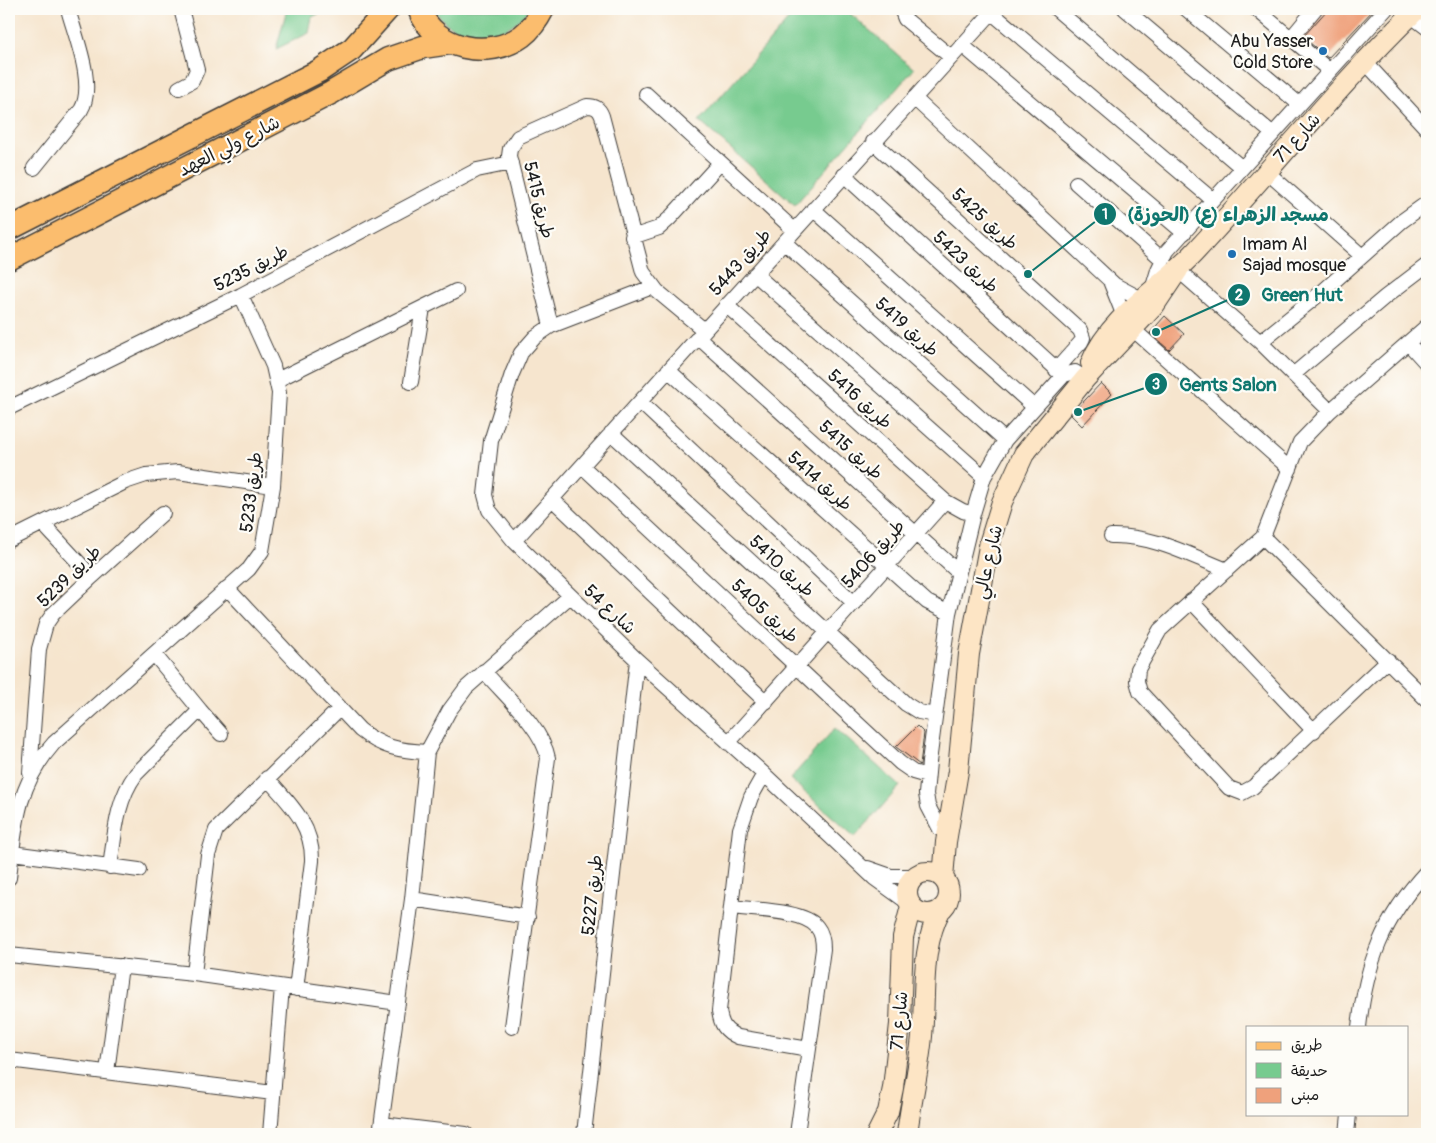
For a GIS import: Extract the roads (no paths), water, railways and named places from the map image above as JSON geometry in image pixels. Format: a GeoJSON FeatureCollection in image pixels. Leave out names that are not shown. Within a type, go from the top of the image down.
{"type":"FeatureCollection","features":[{"type":"Feature","properties":{"kind":"main road","name":"شارع ولي العهد"},"geometry":{"type":"LineString","coordinates":[[9,229],[319,71],[352,49],[388,9]]}},
{"type":"Feature","properties":{"kind":"main road"},"geometry":{"type":"LineString","coordinates":[[419,9],[434,31],[451,43],[469,48],[488,49],[506,45],[522,36],[536,22],[543,9]]}},
{"type":"Feature","properties":{"kind":"main road","name":"شارع ولي العهد"},"geometry":{"type":"LineString","coordinates":[[9,259],[331,93],[388,59],[414,49],[451,43]]}},
{"type":"Feature","properties":{"kind":"street"},"geometry":{"type":"LineString","coordinates":[[34,168],[81,110],[86,99],[87,82],[68,9]]}},
{"type":"Feature","properties":{"kind":"street"},"geometry":{"type":"LineString","coordinates":[[179,88],[192,81],[197,70],[181,9]]}},
{"type":"Feature","properties":{"kind":"street"},"geometry":{"type":"LineString","coordinates":[[902,9],[905,19],[951,57]]}},
{"type":"Feature","properties":{"kind":"street"},"geometry":{"type":"LineString","coordinates":[[1056,9],[1242,168]]}},
{"type":"Feature","properties":{"kind":"street"},"geometry":{"type":"LineString","coordinates":[[1125,9],[1272,134]]}},
{"type":"Feature","properties":{"kind":"street"},"geometry":{"type":"LineString","coordinates":[[1186,9],[1299,104]]}},
{"type":"Feature","properties":{"kind":"street"},"geometry":{"type":"LineString","coordinates":[[1256,9],[1330,71]]}},
{"type":"Feature","properties":{"kind":"street"},"geometry":{"type":"LineString","coordinates":[[1291,38],[1315,9]]}},
{"type":"Feature","properties":{"kind":"street"},"geometry":{"type":"LineString","coordinates":[[1170,265],[1186,230],[1386,9]]}},
{"type":"Feature","properties":{"kind":"street"},"geometry":{"type":"LineString","coordinates":[[994,11],[1213,200]]}},
{"type":"Feature","properties":{"kind":"street","name":"طريق 5443"},"geometry":{"type":"LineString","coordinates":[[514,542],[873,142],[994,11]]}},
{"type":"Feature","properties":{"kind":"street"},"geometry":{"type":"LineString","coordinates":[[1410,11],[1427,28]]}},
{"type":"Feature","properties":{"kind":"street","name":"شارع 71"},"geometry":{"type":"LineString","coordinates":[[1170,265],[1196,251],[1366,63],[1410,11]]}},
{"type":"Feature","properties":{"kind":"street"},"geometry":{"type":"LineString","coordinates":[[962,45],[1186,230],[1196,251]]}},
{"type":"Feature","properties":{"kind":"street"},"geometry":{"type":"LineString","coordinates":[[1366,63],[1427,129]]}},
{"type":"Feature","properties":{"kind":"street"},"geometry":{"type":"LineString","coordinates":[[646,94],[794,230]]}},
{"type":"Feature","properties":{"kind":"street"},"geometry":{"type":"LineString","coordinates":[[914,98],[1110,280],[1121,289],[1148,300]]}},
{"type":"Feature","properties":{"kind":"street","name":"طريق 5415"},"geometry":{"type":"LineString","coordinates":[[551,326],[511,163],[510,149],[518,137],[587,106],[594,106],[602,116],[632,237],[643,272],[652,287],[958,572]]}},
{"type":"Feature","properties":{"kind":"street","name":"طريق 5425"},"geometry":{"type":"LineString","coordinates":[[873,142],[1080,330],[1083,338],[1060,372]]}},
{"type":"Feature","properties":{"kind":"street"},"geometry":{"type":"LineString","coordinates":[[632,237],[659,228],[670,219],[720,162]]}},
{"type":"Feature","properties":{"kind":"street","name":"طريق 5235"},"geometry":{"type":"LineString","coordinates":[[9,408],[241,295],[477,170],[511,163]]}},
{"type":"Feature","properties":{"kind":"street"},"geometry":{"type":"LineString","coordinates":[[1267,172],[1362,256]]}},
{"type":"Feature","properties":{"kind":"street","name":"طريق 5423"},"geometry":{"type":"LineString","coordinates":[[844,175],[1060,372]]}},
{"type":"Feature","properties":{"kind":"street"},"geometry":{"type":"LineString","coordinates":[[1076,183],[1260,342],[1330,411]]}},
{"type":"Feature","properties":{"kind":"street"},"geometry":{"type":"LineString","coordinates":[[1260,342],[1402,221],[1427,203]]}},
{"type":"Feature","properties":{"kind":"street"},"geometry":{"type":"LineString","coordinates":[[813,209],[1033,406]]}},
{"type":"Feature","properties":{"kind":"street","name":"طريق 5419"},"geometry":{"type":"LineString","coordinates":[[784,242],[1005,440]]}},
{"type":"Feature","properties":{"kind":"street","name":"شارع عالي"},"geometry":{"type":"LineString","coordinates":[[943,878],[946,842],[958,770],[969,654],[990,541],[1002,502],[1024,454],[1085,379],[1100,346],[1128,322],[1148,300],[1170,265]]}},
{"type":"Feature","properties":{"kind":"street"},"geometry":{"type":"LineString","coordinates":[[1294,374],[1385,297],[1427,265]]}},
{"type":"Feature","properties":{"kind":"street"},"geometry":{"type":"LineString","coordinates":[[755,274],[984,477]]}},
{"type":"Feature","properties":{"kind":"street"},"geometry":{"type":"LineString","coordinates":[[1110,280],[1128,322],[1290,469]]}},
{"type":"Feature","properties":{"kind":"street"},"geometry":{"type":"LineString","coordinates":[[551,326],[652,287]]}},
{"type":"Feature","properties":{"kind":"street"},"geometry":{"type":"LineString","coordinates":[[277,380],[456,291]]}},
{"type":"Feature","properties":{"kind":"street","name":"طريق 5233"},"geometry":{"type":"LineString","coordinates":[[9,878],[17,811],[30,774],[54,743],[249,569],[262,551],[272,486],[278,393],[277,380],[241,295]]}},
{"type":"Feature","properties":{"kind":"street","name":"طريق 5416"},"geometry":{"type":"LineString","coordinates":[[726,305],[945,501],[973,514]]}},
{"type":"Feature","properties":{"kind":"street"},"geometry":{"type":"LineString","coordinates":[[411,382],[423,308]]}},
{"type":"Feature","properties":{"kind":"street","name":"شارع 54"},"geometry":{"type":"LineString","coordinates":[[551,326],[535,337],[522,352],[512,374],[491,441],[485,495],[489,510],[514,542],[569,597],[862,866],[894,894],[911,905]]}},
{"type":"Feature","properties":{"kind":"street"},"geometry":{"type":"LineString","coordinates":[[1388,660],[1314,731],[1252,787],[1242,793],[1229,788],[1140,692],[1137,681],[1138,669],[1160,630],[1264,537],[1300,442],[1330,411],[1427,326]]}},
{"type":"Feature","properties":{"kind":"street"},"geometry":{"type":"LineString","coordinates":[[1408,343],[1427,364]]}},
{"type":"Feature","properties":{"kind":"street","name":"طريق 5414"},"geometry":{"type":"LineString","coordinates":[[668,370],[927,602],[949,614]]}},
{"type":"Feature","properties":{"kind":"street"},"geometry":{"type":"LineString","coordinates":[[940,829],[928,806],[928,776],[935,715],[949,614],[958,572],[984,477],[1005,440],[1060,372],[1075,372],[1085,379]]}},
{"type":"Feature","properties":{"kind":"street"},"geometry":{"type":"LineString","coordinates":[[640,402],[854,603]]}},
{"type":"Feature","properties":{"kind":"street","name":"طريق 5410"},"geometry":{"type":"LineString","coordinates":[[611,433],[906,704],[920,712],[935,715]]}},
{"type":"Feature","properties":{"kind":"street","name":"طريق 5405"},"geometry":{"type":"LineString","coordinates":[[582,466],[906,769],[928,776]]}},
{"type":"Feature","properties":{"kind":"street"},"geometry":{"type":"LineString","coordinates":[[9,540],[125,482],[156,473],[178,472],[272,486]]}},
{"type":"Feature","properties":{"kind":"street"},"geometry":{"type":"LineString","coordinates":[[552,499],[766,702]]}},
{"type":"Feature","properties":{"kind":"street","name":"طريق 5406"},"geometry":{"type":"LineString","coordinates":[[728,743],[945,501]]}},
{"type":"Feature","properties":{"kind":"street","name":"طريق 5239"},"geometry":{"type":"LineString","coordinates":[[30,774],[41,636],[54,614],[163,513]]}},
{"type":"Feature","properties":{"kind":"street"},"geometry":{"type":"LineString","coordinates":[[43,524],[92,577]]}},
{"type":"Feature","properties":{"kind":"street"},"geometry":{"type":"LineString","coordinates":[[1111,536],[1136,537],[1160,543],[1227,570]]}},
{"type":"Feature","properties":{"kind":"street"},"geometry":{"type":"LineString","coordinates":[[1264,537],[1427,700]]}},
{"type":"Feature","properties":{"kind":"street"},"geometry":{"type":"LineString","coordinates":[[227,588],[360,730],[385,747],[400,751],[427,752]]}},
{"type":"Feature","properties":{"kind":"street"},"geometry":{"type":"LineString","coordinates":[[466,1134],[381,1129],[412,899],[427,752],[448,710],[466,688],[569,597]]}},
{"type":"Feature","properties":{"kind":"street"},"geometry":{"type":"LineString","coordinates":[[1191,601],[1314,731]]}},
{"type":"Feature","properties":{"kind":"street"},"geometry":{"type":"LineString","coordinates":[[154,654],[221,734]]}},
{"type":"Feature","properties":{"kind":"street","name":"طريق 5227"},"geometry":{"type":"LineString","coordinates":[[584,1134],[637,660]]}},
{"type":"Feature","properties":{"kind":"street"},"geometry":{"type":"LineString","coordinates":[[484,671],[537,732],[548,758],[512,1027]]}},
{"type":"Feature","properties":{"kind":"street"},"geometry":{"type":"LineString","coordinates":[[194,974],[210,842],[225,819],[339,709]]}},
{"type":"Feature","properties":{"kind":"street"},"geometry":{"type":"LineString","coordinates":[[110,866],[119,811],[128,785],[136,774],[200,710]]}},
{"type":"Feature","properties":{"kind":"street","name":"شارع عالي"},"geometry":{"type":"LineString","coordinates":[[918,874],[930,860],[940,829],[948,792],[958,770]]}},
{"type":"Feature","properties":{"kind":"street"},"geometry":{"type":"LineString","coordinates":[[764,774],[751,797],[740,829],[719,1012],[720,1023],[728,1032],[738,1037],[809,1049]]}},
{"type":"Feature","properties":{"kind":"street"},"geometry":{"type":"LineString","coordinates":[[267,778],[300,816],[311,842],[312,861],[289,988],[273,1093],[270,1134]]}},
{"type":"Feature","properties":{"kind":"street"},"geometry":{"type":"LineString","coordinates":[[12,853],[139,870]]}},
{"type":"Feature","properties":{"kind":"street","name":"شارع 54"},"geometry":{"type":"LineString","coordinates":[[862,866],[891,876],[918,874]]}},
{"type":"Feature","properties":{"kind":"street"},"geometry":{"type":"LineString","coordinates":[[1359,1026],[1372,957],[1385,928],[1427,871]]}},
{"type":"Feature","properties":{"kind":"street"},"geometry":{"type":"LineString","coordinates":[[934,872],[943,878],[949,892],[948,900],[941,909],[928,914],[914,910],[907,889],[918,874],[934,872]]}},
{"type":"Feature","properties":{"kind":"street"},"geometry":{"type":"LineString","coordinates":[[412,899],[528,917]]}},
{"type":"Feature","properties":{"kind":"street","name":"شارع 71"},"geometry":{"type":"LineString","coordinates":[[877,1134],[888,1112],[892,1088],[900,1024],[903,937],[911,905]]}},
{"type":"Feature","properties":{"kind":"street"},"geometry":{"type":"LineString","coordinates":[[732,907],[798,915],[809,919],[817,927],[822,937],[823,949],[797,1134]]}},
{"type":"Feature","properties":{"kind":"street","name":"شارع 71"},"geometry":{"type":"LineString","coordinates":[[907,1134],[922,1036],[925,964],[932,927],[941,909]]}},
{"type":"Feature","properties":{"kind":"street"},"geometry":{"type":"LineString","coordinates":[[9,955],[194,974],[398,1003]]}},
{"type":"Feature","properties":{"kind":"street"},"geometry":{"type":"LineString","coordinates":[[107,1072],[120,966]]}},
{"type":"Feature","properties":{"kind":"street"},"geometry":{"type":"LineString","coordinates":[[9,1060],[273,1093]]}},
{"type":"Feature","properties":{"kind":"street"},"geometry":{"type":"LineString","coordinates":[[1347,1134],[1349,1116]]}},
{"type":"Feature","properties":{"kind":"place","name":"Abu Yasser Cold Store"},"geometry":{"type":"Point","coordinates":[1323,51]}},
{"type":"Feature","properties":{"kind":"place","name":"Imam Al Sajad mosque"},"geometry":{"type":"Point","coordinates":[1232,254]}},
{"type":"Feature","properties":{"kind":"place","name":"مسجد الزهراء (ع) (الحوزة)"},"geometry":{"type":"Point","coordinates":[1028,274]}},
{"type":"Feature","properties":{"kind":"place","name":"Green Hut"},"geometry":{"type":"Point","coordinates":[1156,332]}},
{"type":"Feature","properties":{"kind":"place","name":"Gents Salon"},"geometry":{"type":"Point","coordinates":[1078,412]}}]}
